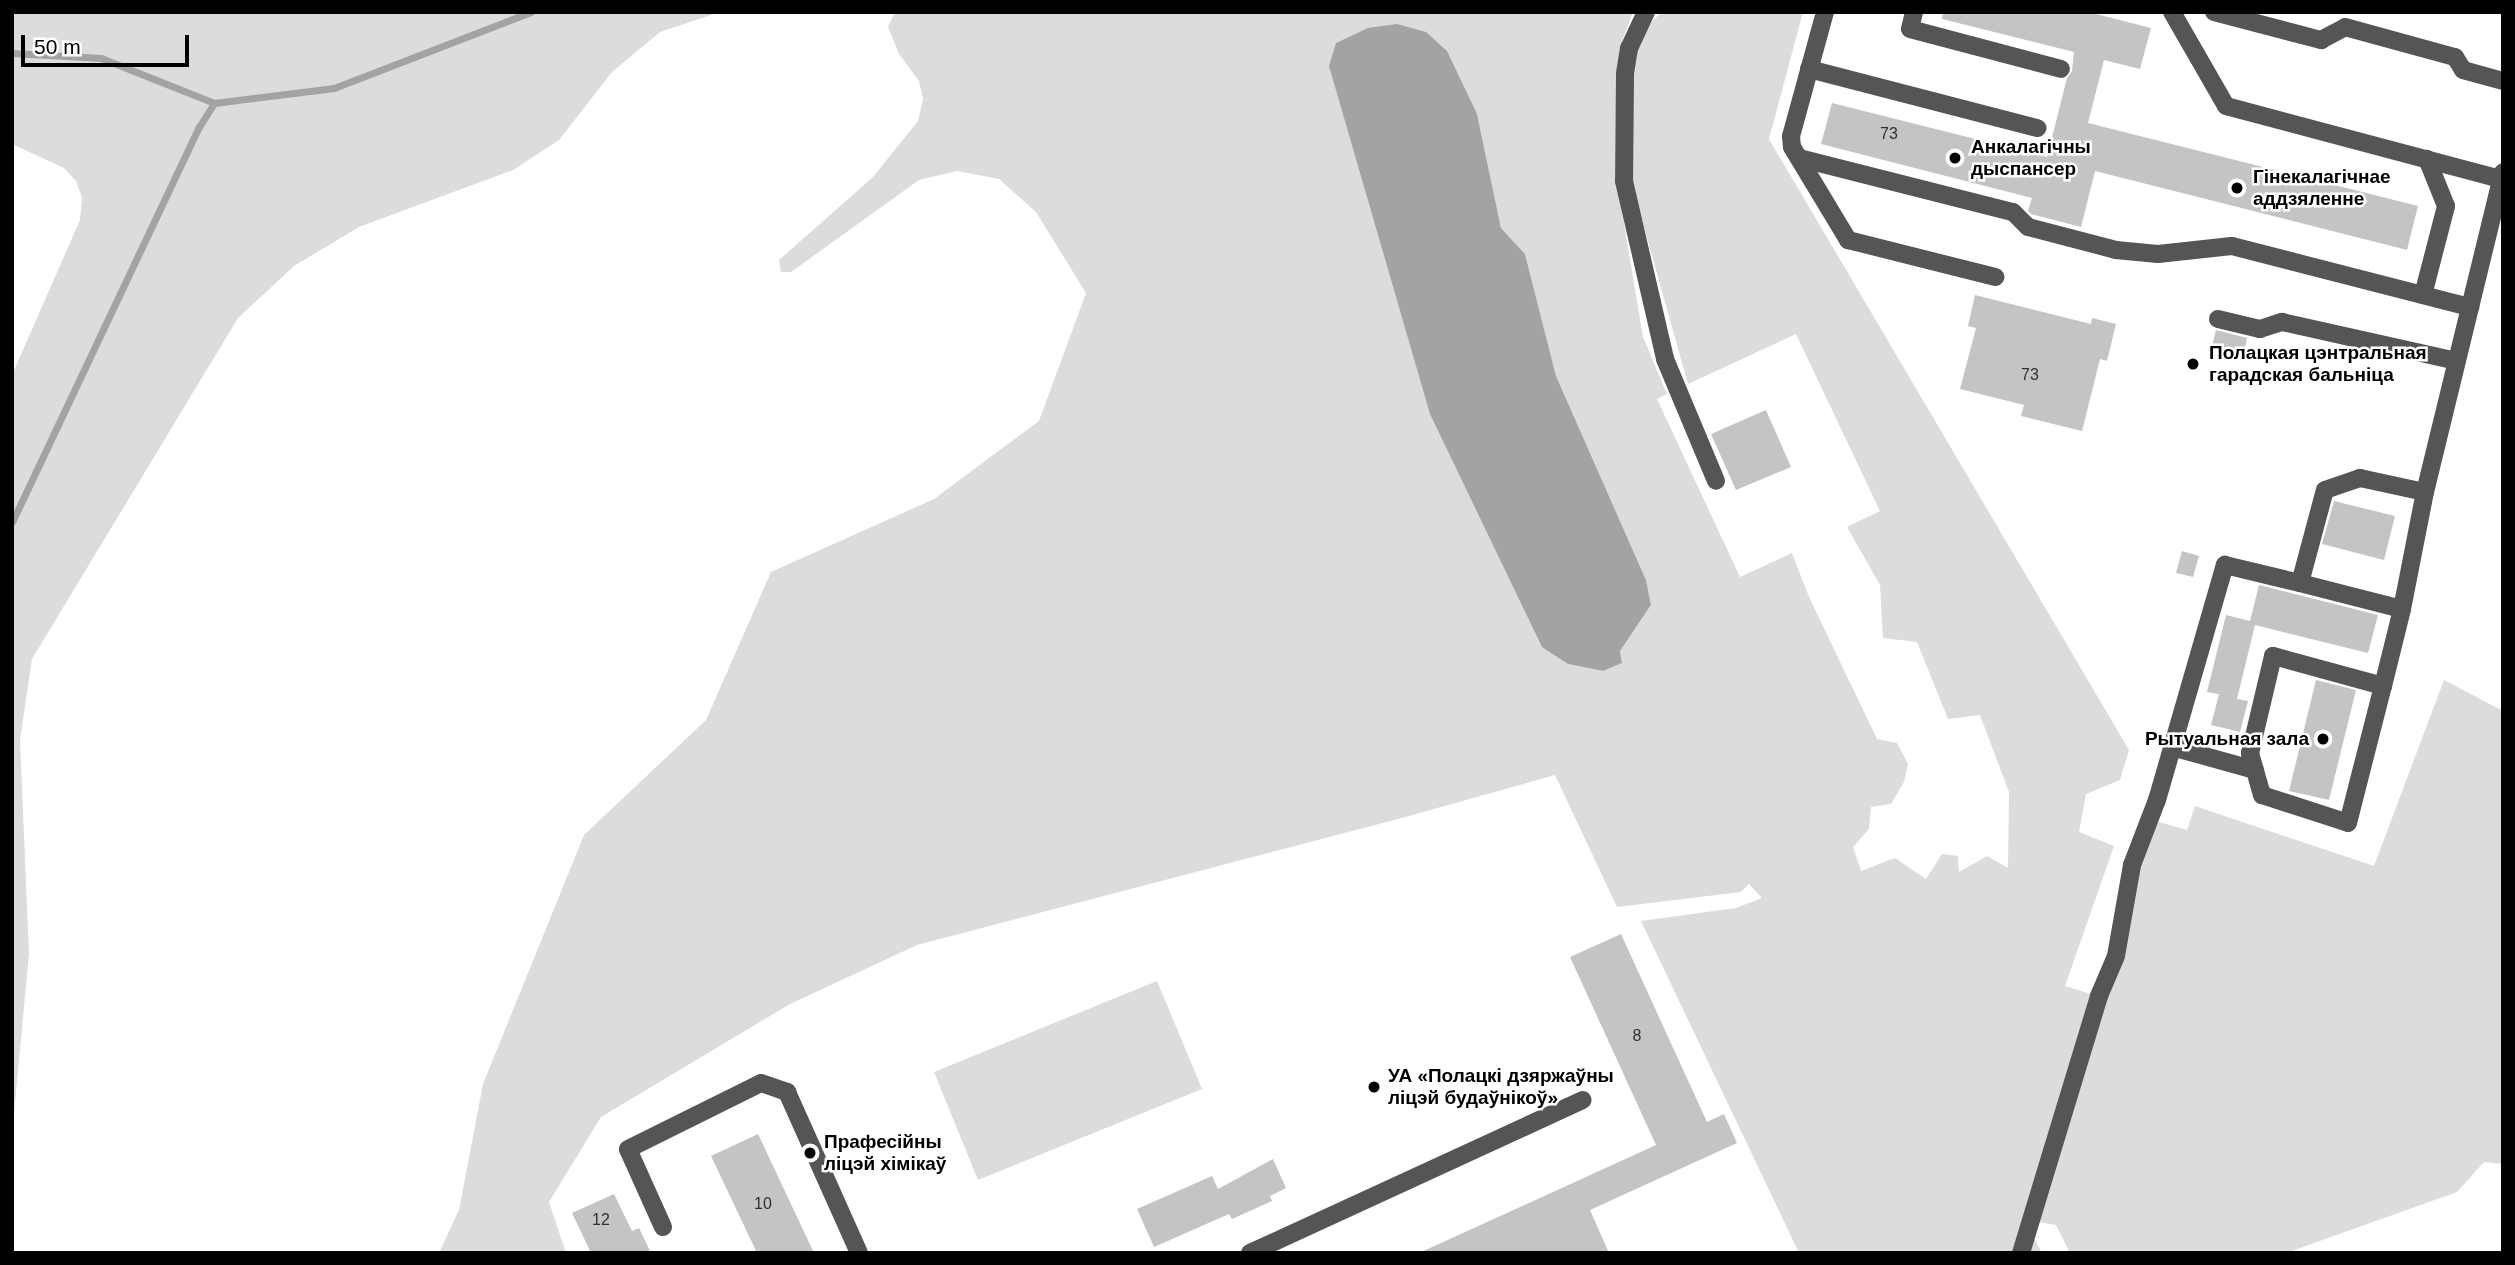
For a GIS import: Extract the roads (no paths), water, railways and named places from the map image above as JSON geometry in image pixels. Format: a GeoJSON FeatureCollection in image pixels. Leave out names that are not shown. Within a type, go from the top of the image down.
{"type":"FeatureCollection","features":[{"type":"Feature","properties":{"kind":"lane"},"geometry":{"type":"LineString","coordinates":[[1646,12],[1629,48],[1625,74],[1624,181],[1665,359],[1716,481]]}},
{"type":"Feature","properties":{"kind":"lane"},"geometry":{"type":"LineString","coordinates":[[1825,12],[1791,136],[1799,158],[1848,240],[1995,277]]}},
{"type":"Feature","properties":{"kind":"lane"},"geometry":{"type":"LineString","coordinates":[[1914,12],[1910,29],[2061,69]]}},
{"type":"Feature","properties":{"kind":"lane"},"geometry":{"type":"LineString","coordinates":[[2172,12],[2226,106],[2502,176],[2425,492],[2402,609],[2383,686],[2348,823],[2262,795],[2250,753],[2273,656],[2383,686]]}},
{"type":"Feature","properties":{"kind":"lane"},"geometry":{"type":"LineString","coordinates":[[2214,12],[2321,40],[2345,27],[2455,57],[2463,70],[2503,81]]}},
{"type":"Feature","properties":{"kind":"lane"},"geometry":{"type":"LineString","coordinates":[[1809,69],[2037,128]]}},
{"type":"Feature","properties":{"kind":"lane"},"geometry":{"type":"LineString","coordinates":[[1799,158],[2013,212],[2028,227],[2116,250],[2158,254],[2232,246],[2470,307]]}},
{"type":"Feature","properties":{"kind":"lane"},"geometry":{"type":"LineString","coordinates":[[2423,295],[2446,206],[2427,159]]}},
{"type":"Feature","properties":{"kind":"lane"},"geometry":{"type":"LineString","coordinates":[[2218,319],[2260,329],[2282,322],[2458,361]]}},
{"type":"Feature","properties":{"kind":"lane"},"geometry":{"type":"LineString","coordinates":[[2300,583],[2325,489],[2360,478],[2425,492]]}},
{"type":"Feature","properties":{"kind":"lane"},"geometry":{"type":"LineString","coordinates":[[2021,1253],[2099,996],[2116,956],[2132,865],[2172,747],[2225,565],[2402,609]]}},
{"type":"Feature","properties":{"kind":"lane"},"geometry":{"type":"LineString","coordinates":[[2172,747],[2255,770]]}},
{"type":"Feature","properties":{"kind":"lane"},"geometry":{"type":"LineString","coordinates":[[663,1227],[628,1149],[761,1083],[787,1092],[859,1253]]}},
{"type":"Feature","properties":{"kind":"lane"},"geometry":{"type":"LineString","coordinates":[[1250,1253],[1583,1100]]}},
{"type":"Feature","properties":{"kind":"waterway"},"geometry":{"type":"LineString","coordinates":[[12,53],[101,58],[214,103],[334,88],[531,12]]}},
{"type":"Feature","properties":{"kind":"waterway"},"geometry":{"type":"LineString","coordinates":[[12,522],[199,127],[214,103]]}},
{"type":"Feature","properties":{"kind":"place","name":"Анкалагічны дыспансер"},"geometry":{"type":"Point","coordinates":[1955,158]}},
{"type":"Feature","properties":{"kind":"place","name":"Гінекалагічнае аддзяленне"},"geometry":{"type":"Point","coordinates":[2237,188]}},
{"type":"Feature","properties":{"kind":"place","name":"Полацкая цэнтральная гарадская бальніца"},"geometry":{"type":"Point","coordinates":[2193,364]}},
{"type":"Feature","properties":{"kind":"place","name":"Рытуальная зала"},"geometry":{"type":"Point","coordinates":[2323,739]}},
{"type":"Feature","properties":{"kind":"place","name":"УА «Полацкі дзяржаўны ліцэй будаўнікоў»"},"geometry":{"type":"Point","coordinates":[1374,1087]}},
{"type":"Feature","properties":{"kind":"place","name":"Прафесійны ліцэй хімікаў"},"geometry":{"type":"Point","coordinates":[810,1153]}}]}
